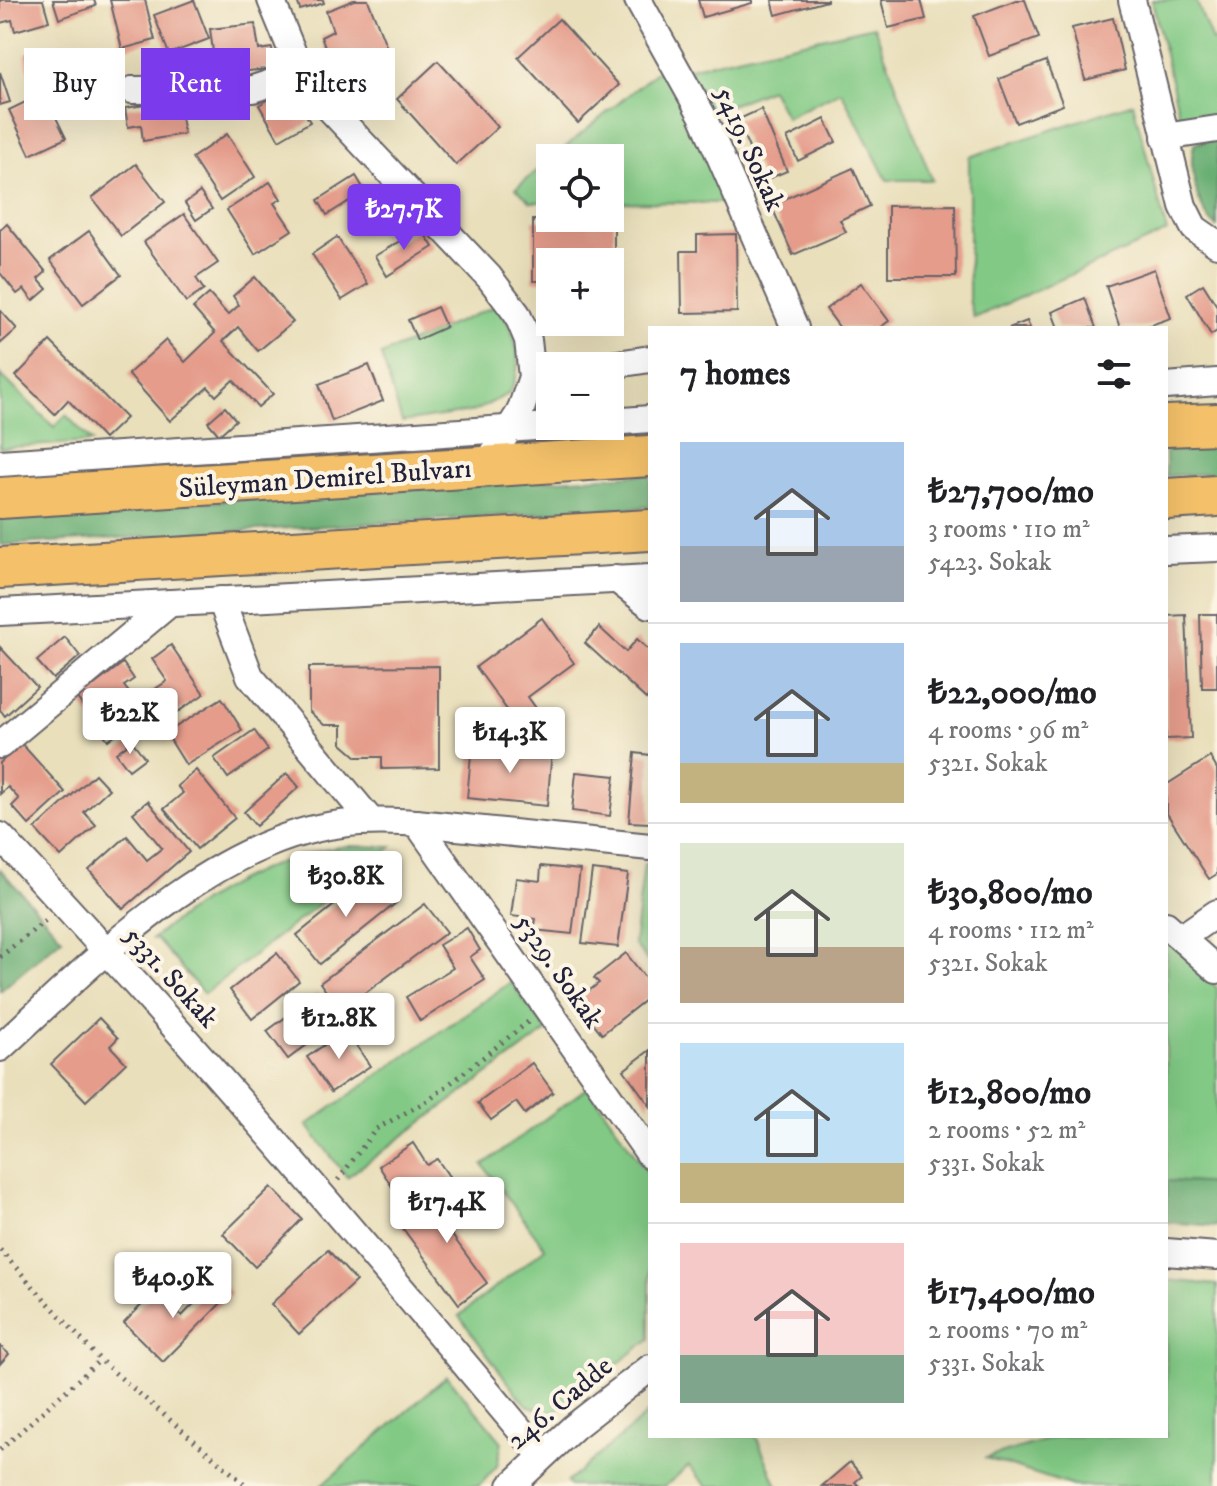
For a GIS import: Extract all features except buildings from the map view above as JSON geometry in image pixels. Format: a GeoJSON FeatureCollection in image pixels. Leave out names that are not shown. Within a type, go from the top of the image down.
{"type":"FeatureCollection","features":[{"type":"Feature","properties":{"kind":"highway"},"geometry":{"type":"LineString","coordinates":[[1168,426],[1217,424]]}},
{"type":"Feature","properties":{"kind":"highway","name":"Süleyman Demirel Bulvarı"},"geometry":{"type":"LineString","coordinates":[[0,498],[648,456]]}},
{"type":"Feature","properties":{"kind":"highway"},"geometry":{"type":"LineString","coordinates":[[1168,499],[1217,496]]}},
{"type":"Feature","properties":{"kind":"highway"},"geometry":{"type":"LineString","coordinates":[[0,568],[648,530]]}},
{"type":"Feature","properties":{"kind":"street"},"geometry":{"type":"LineString","coordinates":[[271,0],[291,48]]}},
{"type":"Feature","properties":{"kind":"street","name":"5419. Sokak"},"geometry":{"type":"LineString","coordinates":[[638,0],[702,115],[794,326]]}},
{"type":"Feature","properties":{"kind":"street"},"geometry":{"type":"LineString","coordinates":[[1132,0],[1187,218],[1201,235],[1217,244]]}},
{"type":"Feature","properties":{"kind":"street"},"geometry":{"type":"LineString","coordinates":[[132,90],[253,89],[266,85]]}},
{"type":"Feature","properties":{"kind":"street"},"geometry":{"type":"LineString","coordinates":[[340,120],[503,294],[528,340],[536,362]]}},
{"type":"Feature","properties":{"kind":"street"},"geometry":{"type":"LineString","coordinates":[[1165,137],[1217,129]]}},
{"type":"Feature","properties":{"kind":"street"},"geometry":{"type":"LineString","coordinates":[[624,363],[648,359]]}},
{"type":"Feature","properties":{"kind":"street"},"geometry":{"type":"LineString","coordinates":[[1168,386],[1217,382]]}},
{"type":"Feature","properties":{"kind":"street"},"geometry":{"type":"LineString","coordinates":[[485,467],[536,385]]}},
{"type":"Feature","properties":{"kind":"street"},"geometry":{"type":"LineString","coordinates":[[624,421],[648,419]]}},
{"type":"Feature","properties":{"kind":"street"},"geometry":{"type":"LineString","coordinates":[[0,463],[536,427]]}},
{"type":"Feature","properties":{"kind":"street"},"geometry":{"type":"LineString","coordinates":[[1168,550],[1217,548]]}},
{"type":"Feature","properties":{"kind":"street"},"geometry":{"type":"LineString","coordinates":[[0,612],[648,578]]}},
{"type":"Feature","properties":{"kind":"street"},"geometry":{"type":"LineString","coordinates":[[616,579],[648,603]]}},
{"type":"Feature","properties":{"kind":"street"},"geometry":{"type":"LineString","coordinates":[[221,600],[250,676],[371,821]]}},
{"type":"Feature","properties":{"kind":"street"},"geometry":{"type":"LineString","coordinates":[[0,745],[170,603]]}},
{"type":"Feature","properties":{"kind":"street"},"geometry":{"type":"LineString","coordinates":[[0,1048],[108,951],[199,882],[261,847],[320,827],[371,821],[417,823],[648,847]]}},
{"type":"Feature","properties":{"kind":"street","name":"5329. Sokak"},"geometry":{"type":"LineString","coordinates":[[417,823],[648,1152]]}},
{"type":"Feature","properties":{"kind":"street","name":"5331. Sokak"},"geometry":{"type":"LineString","coordinates":[[0,836],[108,951],[325,1197],[531,1474]]}},
{"type":"Feature","properties":{"kind":"street"},"geometry":{"type":"LineString","coordinates":[[1217,913],[1174,931],[1217,970]]}},
{"type":"Feature","properties":{"kind":"street"},"geometry":{"type":"LineString","coordinates":[[1168,1252],[1217,1256]]}},
{"type":"Feature","properties":{"kind":"street","name":"246. Cadde"},"geometry":{"type":"LineString","coordinates":[[531,1474],[648,1370]]}},
{"type":"Feature","properties":{"kind":"path"},"geometry":{"type":"LineString","coordinates":[[0,957],[46,919]]}},
{"type":"Feature","properties":{"kind":"path"},"geometry":{"type":"LineString","coordinates":[[325,1197],[376,1129],[429,1100],[547,1007]]}},
{"type":"Feature","properties":{"kind":"path"},"geometry":{"type":"LineString","coordinates":[[0,1250],[100,1360],[247,1486]]}},
{"type":"Feature","properties":{"kind":"path"},"geometry":{"type":"LineString","coordinates":[[0,1450],[100,1360]]}},
{"type":"Feature","properties":{"kind":"green space"},"geometry":{"type":"Polygon","coordinates":[[[1152,0],[1196,0],[1212,41],[1217,40],[1217,117],[1181,122],[1152,0]]]}},
{"type":"Feature","properties":{"kind":"green space"},"geometry":{"type":"Polygon","coordinates":[[[874,26],[932,180],[887,180],[841,91],[786,118],[771,89],[710,113],[689,68],[874,26]]]}},
{"type":"Feature","properties":{"kind":"green space"},"geometry":{"type":"Polygon","coordinates":[[[662,67],[682,101],[727,203],[624,202],[624,144],[569,144],[662,67]]]}},
{"type":"Feature","properties":{"kind":"green space"},"geometry":{"type":"Polygon","coordinates":[[[1133,103],[1167,232],[974,318],[969,300],[969,157],[1133,103]]]}},
{"type":"Feature","properties":{"kind":"green space"},"geometry":{"type":"Polygon","coordinates":[[[1217,139],[1217,227],[1199,200],[1192,163],[1195,143],[1217,139]]]}},
{"type":"Feature","properties":{"kind":"green space"},"geometry":{"type":"Polygon","coordinates":[[[536,172],[536,202],[531,202],[516,188],[536,172]]]}},
{"type":"Feature","properties":{"kind":"green space"},"geometry":{"type":"Polygon","coordinates":[[[497,305],[510,326],[517,348],[517,369],[510,393],[475,411],[402,422],[381,355],[497,305]]]}},
{"type":"Feature","properties":{"kind":"green space"},"geometry":{"type":"Polygon","coordinates":[[[0,374],[54,427],[66,415],[92,442],[0,448],[0,374]]]}},
{"type":"Feature","properties":{"kind":"green space"},"geometry":{"type":"Polygon","coordinates":[[[1217,439],[1217,473],[1168,476],[1168,442],[1217,439]]]}},
{"type":"Feature","properties":{"kind":"green space"},"geometry":{"type":"Polygon","coordinates":[[[648,474],[648,507],[0,545],[0,515],[648,474]]]}},
{"type":"Feature","properties":{"kind":"green space"},"geometry":{"type":"Polygon","coordinates":[[[347,846],[392,847],[204,994],[157,940],[152,939],[196,906],[243,878],[293,858],[347,846]]]}},
{"type":"Feature","properties":{"kind":"green space"},"geometry":{"type":"Polygon","coordinates":[[[644,864],[648,864],[648,962],[634,944],[644,864]]]}},
{"type":"Feature","properties":{"kind":"green space"},"geometry":{"type":"Polygon","coordinates":[[[0,869],[62,938],[0,991],[0,869]]]}},
{"type":"Feature","properties":{"kind":"green space"},"geometry":{"type":"Polygon","coordinates":[[[1168,943],[1185,955],[1217,988],[1217,1184],[1168,1181],[1168,943]]]}},
{"type":"Feature","properties":{"kind":"green space"},"geometry":{"type":"Polygon","coordinates":[[[511,982],[547,1031],[347,1177],[307,1125],[511,982]]]}},
{"type":"Feature","properties":{"kind":"green space"},"geometry":{"type":"Polygon","coordinates":[[[588,1087],[648,1173],[648,1341],[552,1414],[528,1406],[459,1316],[545,1248],[483,1165],[588,1087]]]}},
{"type":"Feature","properties":{"kind":"green space"},"geometry":{"type":"Polygon","coordinates":[[[1168,1181],[1217,1184],[1217,1226],[1168,1222],[1168,1181]]]}},
{"type":"Feature","properties":{"kind":"green space"},"geometry":{"type":"Polygon","coordinates":[[[1168,1280],[1217,1285],[1217,1486],[1073,1486],[986,1458],[1052,1438],[1168,1438],[1168,1280]]]}},
{"type":"Feature","properties":{"kind":"green space"},"geometry":{"type":"Polygon","coordinates":[[[447,1376],[502,1442],[497,1466],[479,1486],[321,1486],[447,1376]]]}},
{"type":"Feature","properties":{"kind":"green space"},"geometry":{"type":"Polygon","coordinates":[[[648,1414],[648,1438],[757,1438],[777,1486],[707,1486],[689,1466],[665,1486],[570,1486],[567,1482],[648,1414]]]}}]}
